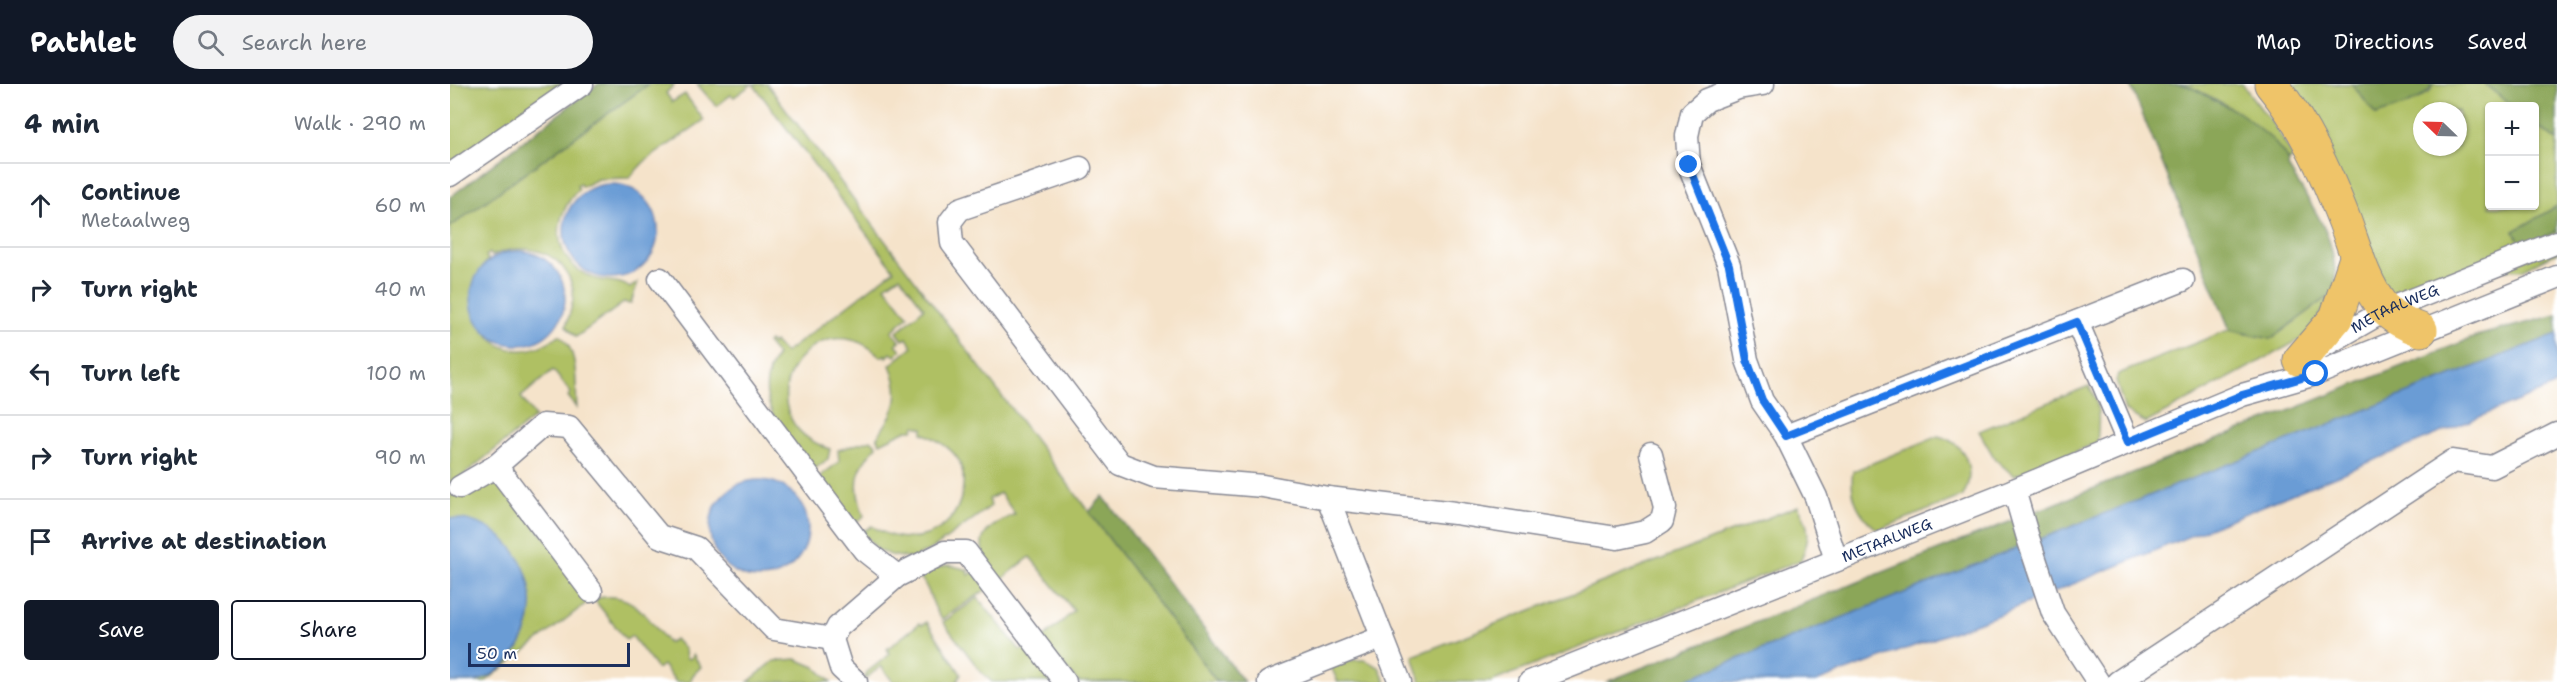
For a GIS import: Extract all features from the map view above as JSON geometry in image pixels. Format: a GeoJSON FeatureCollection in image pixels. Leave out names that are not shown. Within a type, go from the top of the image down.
{"type":"FeatureCollection","features":[{"type":"Feature","properties":{"kind":"highway"},"geometry":{"type":"LineString","coordinates":[[2271,84],[2303,129],[2317,156],[2368,280],[2386,310],[2421,330]]}},
{"type":"Feature","properties":{"kind":"highway"},"geometry":{"type":"LineString","coordinates":[[2300,360],[2336,318],[2358,255]]}},
{"type":"Feature","properties":{"kind":"street"},"geometry":{"type":"LineString","coordinates":[[450,175],[582,84]]}},
{"type":"Feature","properties":{"kind":"street"},"geometry":{"type":"LineString","coordinates":[[1763,84],[1738,88],[1707,100],[1692,113],[1687,136],[1689,165],[1729,265],[1747,360],[1762,400],[1786,436],[1816,497],[1836,560]]}},
{"type":"Feature","properties":{"kind":"street"},"geometry":{"type":"LineString","coordinates":[[1080,168],[960,209],[950,222],[952,243],[1120,464],[1154,477],[1263,486],[1328,498],[1455,513],[1617,538],[1645,532],[1662,521],[1665,508],[1651,454]]}},
{"type":"Feature","properties":{"kind":"street","name":"METAALWEG"},"geometry":{"type":"LineString","coordinates":[[2242,395],[2386,310],[2557,242]]}},
{"type":"Feature","properties":{"kind":"street","name":"METAALWEG"},"geometry":{"type":"LineString","coordinates":[[1530,682],[2014,490],[2242,395],[2316,374],[2557,277]]}},
{"type":"Feature","properties":{"kind":"street"},"geometry":{"type":"LineString","coordinates":[[660,279],[864,550],[897,576]]}},
{"type":"Feature","properties":{"kind":"street"},"geometry":{"type":"LineString","coordinates":[[1786,436],[2183,280]]}},
{"type":"Feature","properties":{"kind":"street"},"geometry":{"type":"LineString","coordinates":[[2077,322],[2128,442]]}},
{"type":"Feature","properties":{"kind":"street"},"geometry":{"type":"LineString","coordinates":[[460,487],[496,465],[543,425],[569,427],[659,536],[696,548],[774,629],[832,639]]}},
{"type":"Feature","properties":{"kind":"street"},"geometry":{"type":"LineString","coordinates":[[2118,682],[2453,461],[2492,467],[2557,434]]}},
{"type":"Feature","properties":{"kind":"street"},"geometry":{"type":"LineString","coordinates":[[496,465],[591,591]]}},
{"type":"Feature","properties":{"kind":"street"},"geometry":{"type":"LineString","coordinates":[[2014,490],[2053,614],[2098,682]]}},
{"type":"Feature","properties":{"kind":"street"},"geometry":{"type":"LineString","coordinates":[[1328,498],[1400,682]]}},
{"type":"Feature","properties":{"kind":"street"},"geometry":{"type":"LineString","coordinates":[[856,682],[842,668],[832,639],[838,627],[897,576],[945,552],[966,552],[1065,682]]}},
{"type":"Feature","properties":{"kind":"street"},"geometry":{"type":"LineString","coordinates":[[1269,682],[1383,637]]}},
{"type":"Feature","properties":{"kind":"green space"},"geometry":{"type":"Polygon","coordinates":[[[450,84],[564,84],[450,164],[450,84]]]}},
{"type":"Feature","properties":{"kind":"green space"},"geometry":{"type":"Polygon","coordinates":[[[598,84],[649,84],[450,227],[450,197],[598,84]]]}},
{"type":"Feature","properties":{"kind":"green space"},"geometry":{"type":"Polygon","coordinates":[[[649,84],[675,84],[666,93],[672,102],[685,94],[704,120],[644,162],[629,178],[598,179],[582,187],[580,184],[577,186],[579,189],[563,212],[560,225],[562,249],[568,260],[578,269],[596,279],[622,283],[630,288],[638,282],[631,303],[625,302],[576,337],[566,326],[573,290],[562,266],[542,252],[530,249],[505,251],[492,256],[490,253],[486,256],[488,259],[478,279],[474,299],[478,317],[486,333],[500,345],[517,350],[537,347],[559,335],[566,341],[573,359],[577,409],[568,396],[571,393],[553,370],[521,397],[535,417],[450,486],[450,227],[649,84]]]}},
{"type":"Feature","properties":{"kind":"green space"},"geometry":{"type":"Polygon","coordinates":[[[697,84],[752,84],[716,106],[697,84]]]}},
{"type":"Feature","properties":{"kind":"green space"},"geometry":{"type":"Polygon","coordinates":[[[753,84],[767,84],[1217,682],[1078,682],[1041,640],[1074,611],[1030,557],[998,582],[985,559],[982,542],[985,535],[1001,521],[1015,514],[1000,493],[989,499],[991,506],[935,547],[912,559],[878,550],[862,532],[872,526],[899,537],[913,538],[927,535],[939,529],[949,520],[957,508],[963,489],[961,465],[953,452],[923,433],[923,428],[915,426],[913,430],[907,430],[880,443],[877,437],[896,403],[896,386],[890,365],[912,347],[907,338],[903,340],[897,332],[924,308],[900,276],[885,286],[908,316],[892,331],[900,341],[896,344],[901,350],[895,356],[891,353],[887,357],[886,354],[881,357],[855,341],[831,339],[809,349],[794,367],[786,389],[788,412],[802,433],[830,449],[828,459],[813,470],[792,444],[774,417],[768,402],[766,387],[769,371],[777,355],[767,343],[774,342],[785,353],[894,270],[753,84]]]}},
{"type":"Feature","properties":{"kind":"green space"},"geometry":{"type":"Polygon","coordinates":[[[2130,84],[2181,84],[2193,88],[2243,115],[2273,140],[2289,161],[2288,167],[2316,212],[2329,240],[2335,273],[2335,292],[2271,339],[2230,330],[2130,84]]]}},
{"type":"Feature","properties":{"kind":"green space"},"geometry":{"type":"Polygon","coordinates":[[[2181,84],[2242,84],[2276,128],[2293,158],[2289,161],[2254,125],[2226,105],[2181,84]]]}},
{"type":"Feature","properties":{"kind":"green space"},"geometry":{"type":"Polygon","coordinates":[[[2284,84],[2352,84],[2377,115],[2430,92],[2433,84],[2484,84],[2508,102],[2485,102],[2485,210],[2539,210],[2539,127],[2557,141],[2557,206],[2514,232],[2522,246],[2557,231],[2557,252],[2522,270],[2500,269],[2392,302],[2284,84]]]}},
{"type":"Feature","properties":{"kind":"green space"},"geometry":{"type":"Polygon","coordinates":[[[2352,84],[2433,84],[2423,96],[2416,100],[2376,115],[2352,84]]]}},
{"type":"Feature","properties":{"kind":"green space"},"geometry":{"type":"Polygon","coordinates":[[[2484,84],[2557,84],[2557,141],[2539,127],[2539,102],[2508,102],[2484,84]]]}},
{"type":"Feature","properties":{"kind":"green space"},"geometry":{"type":"Polygon","coordinates":[[[2557,206],[2557,231],[2522,246],[2514,231],[2557,206]]]}},
{"type":"Feature","properties":{"kind":"green space"},"geometry":{"type":"Polygon","coordinates":[[[2335,292],[2305,337],[2146,423],[2125,411],[2116,381],[2118,374],[2228,330],[2271,339],[2335,292]]]}},
{"type":"Feature","properties":{"kind":"green space"},"geometry":{"type":"Polygon","coordinates":[[[2557,315],[2557,334],[1680,682],[1606,682],[2480,335],[2557,315]]]}},
{"type":"Feature","properties":{"kind":"green space"},"geometry":{"type":"Polygon","coordinates":[[[2089,386],[2096,400],[2099,421],[2097,443],[2014,476],[1995,459],[1979,431],[2089,386]]]}},
{"type":"Feature","properties":{"kind":"green space"},"geometry":{"type":"Polygon","coordinates":[[[1938,436],[1956,445],[1966,459],[1969,477],[1963,496],[1878,530],[1865,518],[1856,504],[1852,489],[1853,471],[1938,436]]]}},
{"type":"Feature","properties":{"kind":"green space"},"geometry":{"type":"Polygon","coordinates":[[[871,440],[877,446],[869,454],[860,471],[857,487],[864,516],[854,524],[819,477],[839,462],[838,450],[871,440]]]}},
{"type":"Feature","properties":{"kind":"green space"},"geometry":{"type":"Polygon","coordinates":[[[495,484],[506,493],[598,598],[621,598],[631,602],[647,616],[668,643],[675,639],[685,650],[686,658],[690,659],[693,654],[701,667],[690,682],[676,682],[663,665],[657,669],[632,636],[626,640],[593,598],[485,682],[450,682],[450,487],[495,484]]]}},
{"type":"Feature","properties":{"kind":"green space"},"geometry":{"type":"Polygon","coordinates":[[[1103,496],[1244,682],[1217,682],[1089,512],[1103,496]]]}},
{"type":"Feature","properties":{"kind":"green space"},"geometry":{"type":"Polygon","coordinates":[[[1798,506],[1808,533],[1801,560],[1491,682],[1421,682],[1413,656],[1798,506]]]}},
{"type":"Feature","properties":{"kind":"green space"},"geometry":{"type":"Polygon","coordinates":[[[949,565],[969,570],[967,571],[969,575],[973,572],[988,589],[942,619],[920,577],[934,568],[949,565]]]}},
{"type":"Feature","properties":{"kind":"green space"},"geometry":{"type":"Polygon","coordinates":[[[978,598],[1020,650],[1029,649],[1053,682],[992,682],[982,673],[943,622],[978,598]]]}},
{"type":"Feature","properties":{"kind":"green space"},"geometry":{"type":"Polygon","coordinates":[[[927,622],[961,674],[957,682],[893,682],[881,666],[864,680],[867,672],[890,654],[887,649],[920,623],[922,625],[927,622]]]}},
{"type":"Feature","properties":{"kind":"green space"},"geometry":{"type":"Polygon","coordinates":[[[796,659],[815,667],[831,682],[748,682],[774,661],[796,659]]]}},
{"type":"Feature","properties":{"kind":"green space"},"geometry":{"type":"Polygon","coordinates":[[[1354,660],[1365,660],[1379,667],[1386,682],[1338,682],[1331,667],[1354,660]]]}},
{"type":"Feature","properties":{"kind":"water"},"geometry":{"type":"Polygon","coordinates":[[[611,184],[629,187],[644,198],[655,213],[658,231],[655,249],[644,264],[629,275],[611,278],[593,275],[578,264],[567,249],[564,231],[567,213],[578,198],[593,187],[611,184]]]}},
{"type":"Feature","properties":{"kind":"water"},"geometry":{"type":"Polygon","coordinates":[[[518,251],[536,254],[551,265],[562,280],[565,298],[562,316],[551,331],[536,342],[518,345],[500,342],[485,331],[474,316],[471,298],[474,280],[485,265],[500,254],[518,251]]]}},
{"type":"Feature","properties":{"kind":"water"},"geometry":{"type":"Polygon","coordinates":[[[2557,334],[2557,385],[1993,617],[1816,682],[1680,682],[2557,334]]]}},
{"type":"Feature","properties":{"kind":"water"},"geometry":{"type":"Polygon","coordinates":[[[759,480],[778,484],[793,495],[804,510],[808,529],[804,548],[793,563],[778,574],[759,578],[740,574],[725,563],[714,548],[710,529],[714,510],[725,495],[740,484],[759,480]]]}},
{"type":"Feature","properties":{"kind":"water"},"geometry":{"type":"Polygon","coordinates":[[[450,518],[475,522],[496,533],[513,549],[524,568],[530,590],[531,614],[524,637],[504,665],[491,675],[477,681],[450,682],[450,518]]]}},
{"type":"Feature","properties":{"kind":"route"},"geometry":{"type":"LineString","coordinates":[[1689,165],[1729,265],[1747,360],[1762,400],[1786,436],[2077,322],[2128,442],[2242,395],[2316,374]]}}]}
